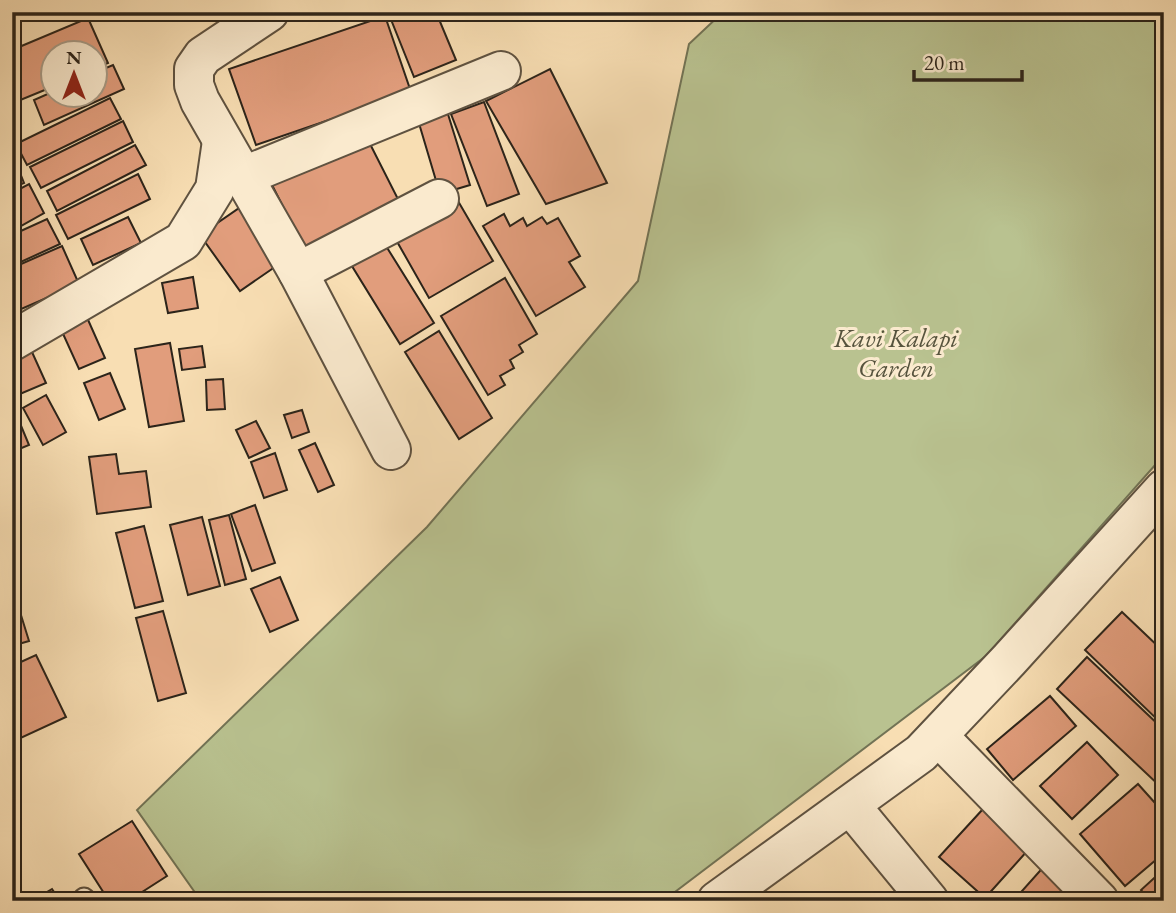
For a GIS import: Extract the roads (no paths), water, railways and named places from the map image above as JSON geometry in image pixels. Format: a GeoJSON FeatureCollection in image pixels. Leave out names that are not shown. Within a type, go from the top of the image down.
{"type":"FeatureCollection","features":[{"type":"Feature","properties":{"kind":"street"},"geometry":{"type":"LineString","coordinates":[[269,12],[203,55],[194,69],[194,85],[222,141],[298,272],[391,450]]}},
{"type":"Feature","properties":{"kind":"street"},"geometry":{"type":"LineString","coordinates":[[244,176],[501,71]]}},
{"type":"Feature","properties":{"kind":"street"},"geometry":{"type":"LineString","coordinates":[[12,341],[183,240],[215,190],[222,141]]}},
{"type":"Feature","properties":{"kind":"street"},"geometry":{"type":"LineString","coordinates":[[298,272],[439,199]]}},
{"type":"Feature","properties":{"kind":"street"},"geometry":{"type":"LineString","coordinates":[[717,901],[922,753],[1164,489]]}},
{"type":"Feature","properties":{"kind":"street"},"geometry":{"type":"LineString","coordinates":[[938,736],[1099,901]]}},
{"type":"Feature","properties":{"kind":"street"},"geometry":{"type":"LineString","coordinates":[[850,805],[929,901]]}},
{"type":"Feature","properties":{"kind":"park label","name":"Kavi Kalapi Garden"},"geometry":{"type":"Point","coordinates":[896,353]}}]}
